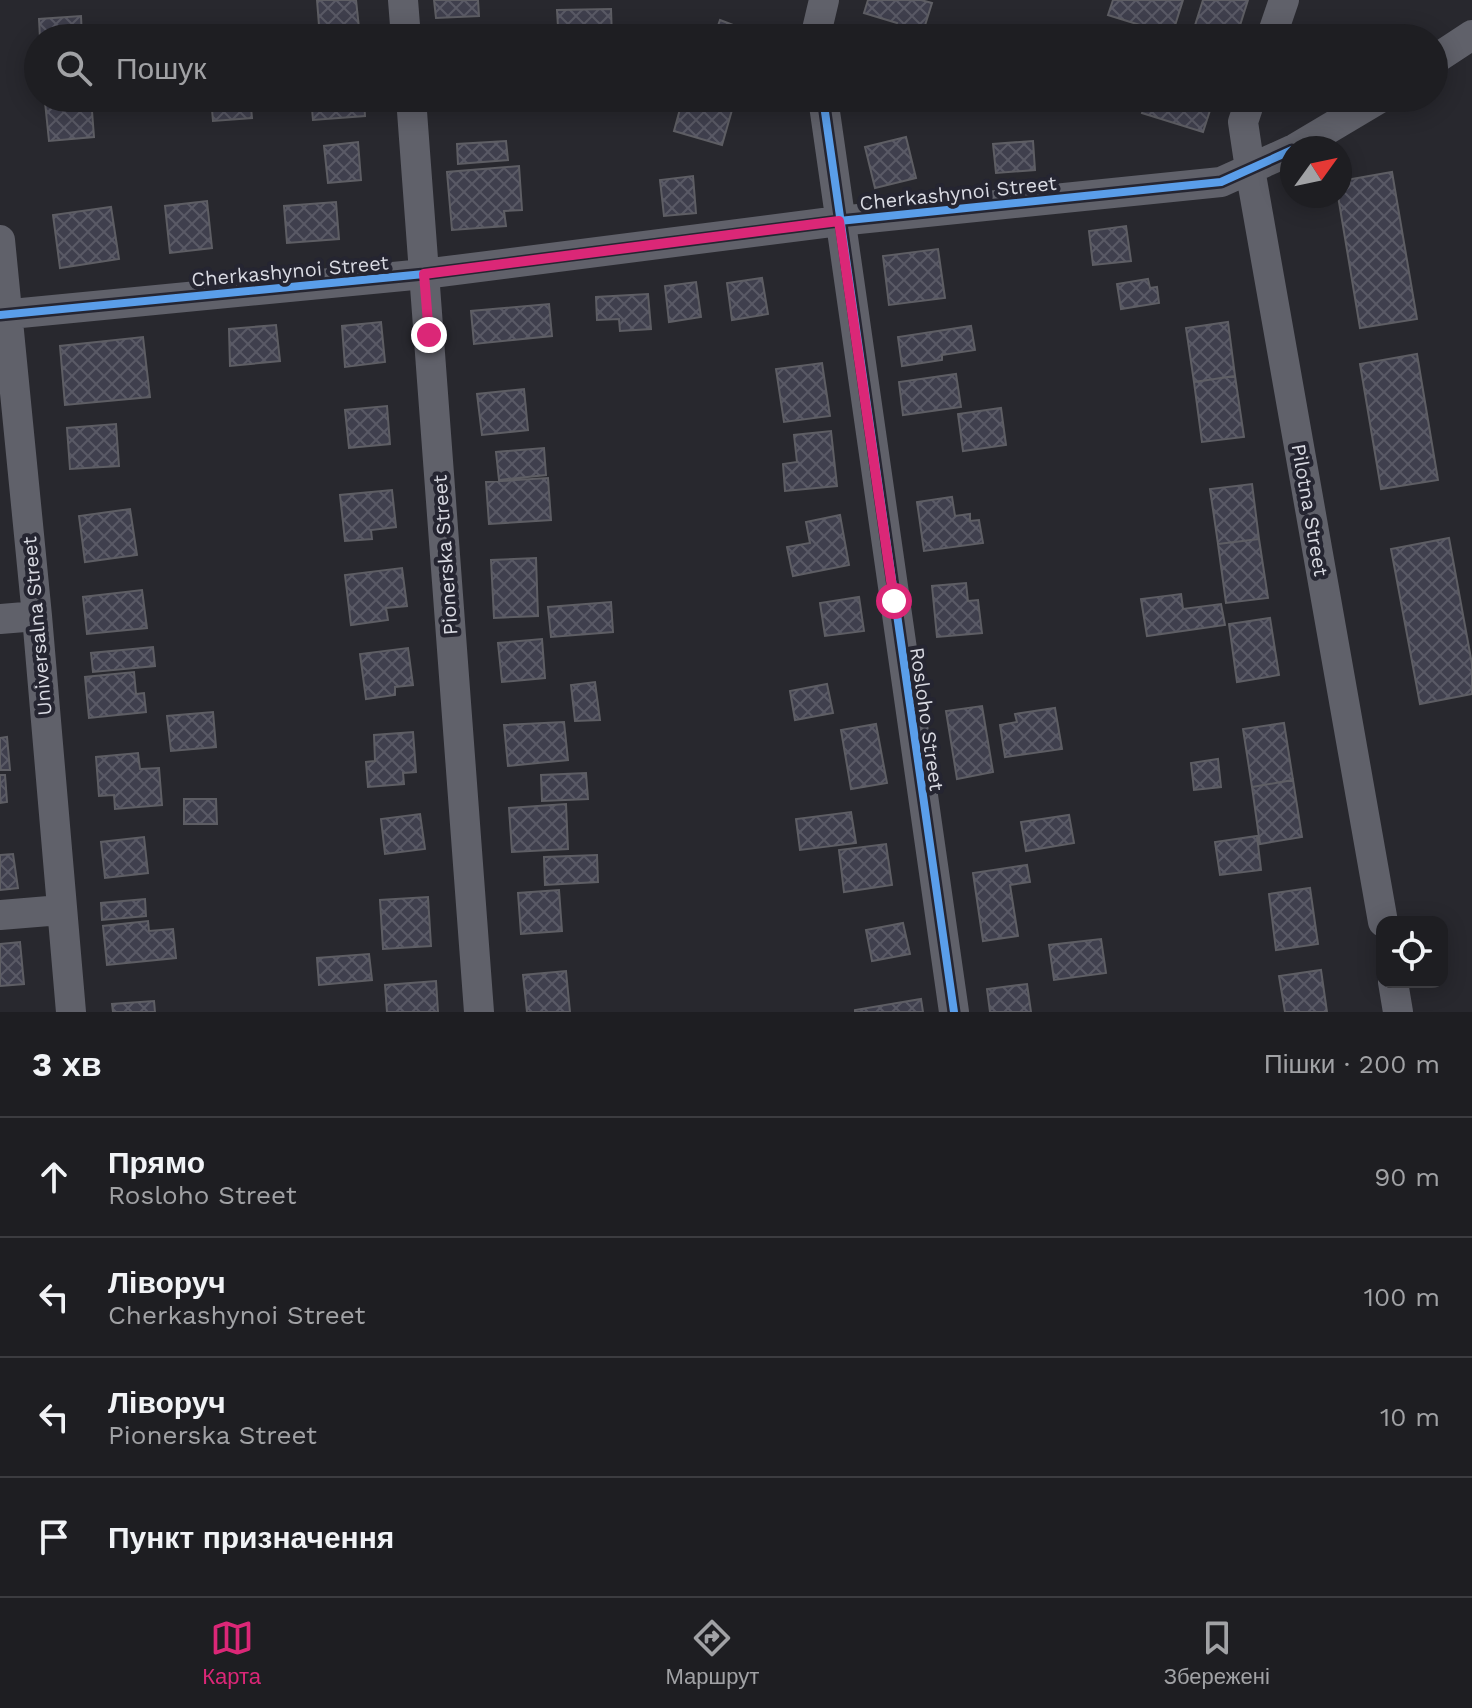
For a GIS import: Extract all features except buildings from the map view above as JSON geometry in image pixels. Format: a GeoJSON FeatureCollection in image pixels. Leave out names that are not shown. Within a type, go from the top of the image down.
{"type":"FeatureCollection","features":[{"type":"Feature","properties":{"kind":"street"},"geometry":{"type":"LineString","coordinates":[[403,0],[405,24]]}},
{"type":"Feature","properties":{"kind":"street"},"geometry":{"type":"LineString","coordinates":[[818,24],[824,0]]}},
{"type":"Feature","properties":{"kind":"street"},"geometry":{"type":"LineString","coordinates":[[1276,24],[1284,0]]}},
{"type":"Feature","properties":{"kind":"street"},"geometry":{"type":"LineString","coordinates":[[1448,51],[1472,35]]}},
{"type":"Feature","properties":{"kind":"street","name":"Pionerska Street"},"geometry":{"type":"LineString","coordinates":[[412,112],[479,1012]]}},
{"type":"Feature","properties":{"kind":"street","name":"Rosloho Street"},"geometry":{"type":"LineString","coordinates":[[825,112],[954,1012]]}},
{"type":"Feature","properties":{"kind":"street","name":"Pilotna Street"},"geometry":{"type":"LineString","coordinates":[[1246,112],[1243,122],[1250,169],[1382,916]]}},
{"type":"Feature","properties":{"kind":"street","name":"Cherkashynoi Street"},"geometry":{"type":"LineString","coordinates":[[1316,136],[1356,112]]}},
{"type":"Feature","properties":{"kind":"street","name":"Cherkashynoi Street"},"geometry":{"type":"LineString","coordinates":[[4,314],[424,274],[839,221],[1221,182],[1280,155]]}},
{"type":"Feature","properties":{"kind":"street","name":"Universalna Street"},"geometry":{"type":"LineString","coordinates":[[0,240],[4,314],[37,616],[71,1012]]}},
{"type":"Feature","properties":{"kind":"street"},"geometry":{"type":"LineString","coordinates":[[0,619],[37,616]]}},
{"type":"Feature","properties":{"kind":"street"},"geometry":{"type":"LineString","coordinates":[[0,915],[61,910]]}},
{"type":"Feature","properties":{"kind":"street"},"geometry":{"type":"LineString","coordinates":[[1394,988],[1398,1012]]}},
{"type":"Feature","properties":{"kind":"cycle path"},"geometry":{"type":"LineString","coordinates":[[825,112],[954,1012]]}},
{"type":"Feature","properties":{"kind":"cycle path"},"geometry":{"type":"LineString","coordinates":[[0,315],[424,274],[839,221],[1221,182],[1280,155]]}},
{"type":"Feature","properties":{"kind":"route"},"geometry":{"type":"LineString","coordinates":[[429,335],[424,274],[839,221],[894,601]]}}]}
